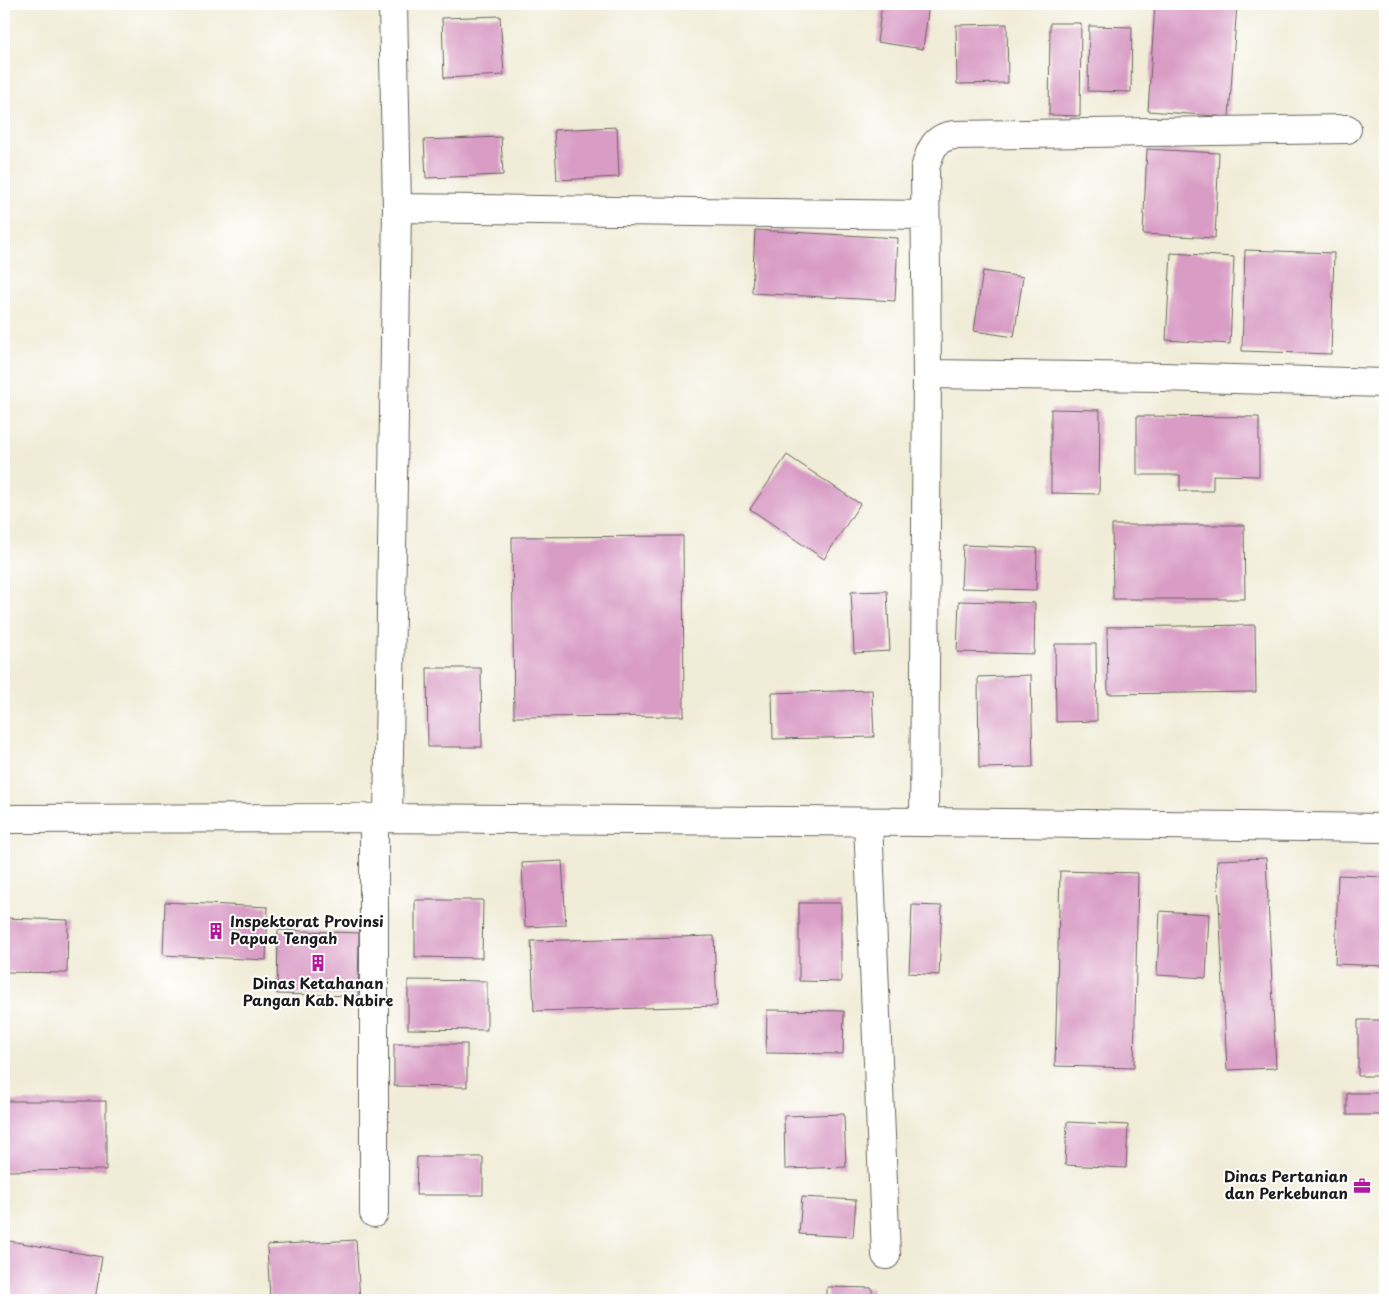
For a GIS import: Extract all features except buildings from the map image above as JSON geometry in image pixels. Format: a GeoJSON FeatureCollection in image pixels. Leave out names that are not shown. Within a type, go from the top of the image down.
{"type":"FeatureCollection","features":[{"type":"Feature","properties":{"kind":"street"},"geometry":{"type":"LineString","coordinates":[[374,1213],[381,818],[397,208],[393,4]]}},
{"type":"Feature","properties":{"kind":"street"},"geometry":{"type":"LineString","coordinates":[[924,822],[927,374],[925,169],[933,146],[948,136],[1347,129]]}},
{"type":"Feature","properties":{"kind":"street"},"geometry":{"type":"LineString","coordinates":[[397,208],[925,216]]}},
{"type":"Feature","properties":{"kind":"street"},"geometry":{"type":"LineString","coordinates":[[927,374],[1161,377],[1385,383]]}},
{"type":"Feature","properties":{"kind":"street"},"geometry":{"type":"LineString","coordinates":[[4,819],[381,818],[1385,828]]}},
{"type":"Feature","properties":{"kind":"street"},"geometry":{"type":"LineString","coordinates":[[868,822],[886,1254]]}},
{"type":"Feature","properties":{"kind":"place","name":"Inspektorat Provinsi Papua Tengah"},"geometry":{"type":"Point","coordinates":[216,931]}},
{"type":"Feature","properties":{"kind":"place","name":"Dinas Ketahanan Pangan Kab. Nabire"},"geometry":{"type":"Point","coordinates":[318,963]}},
{"type":"Feature","properties":{"kind":"place","name":"Dinas Pertanian dan Perkebunan"},"geometry":{"type":"Point","coordinates":[1362,1186]}}]}
